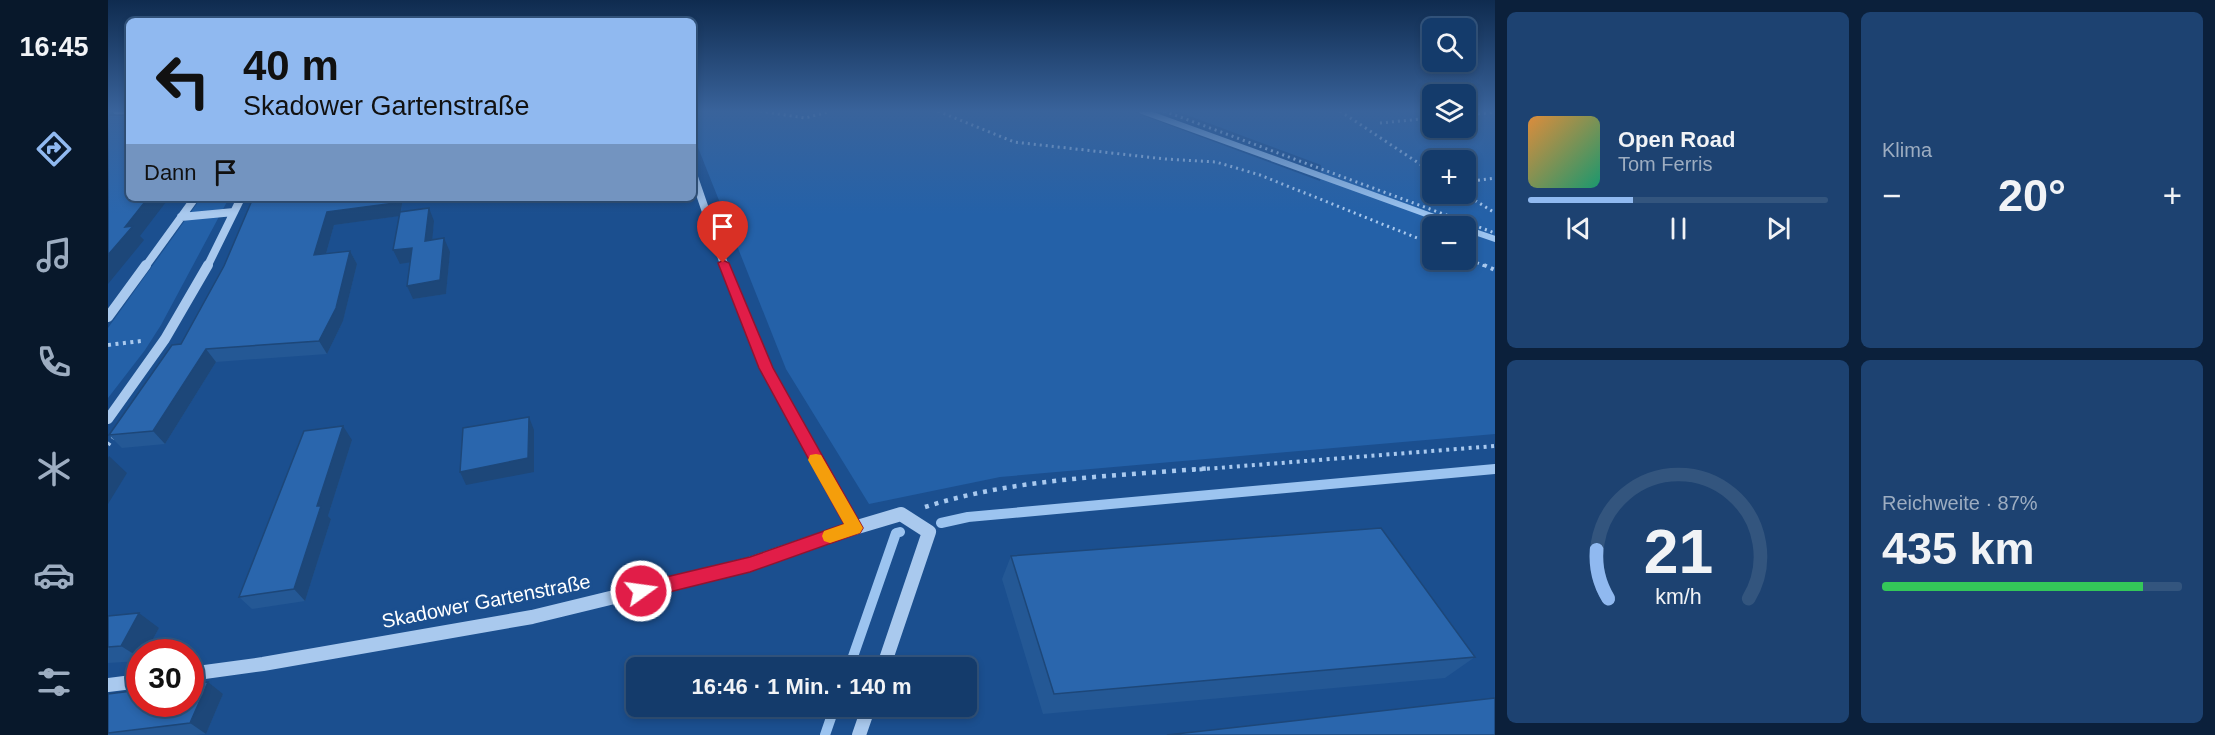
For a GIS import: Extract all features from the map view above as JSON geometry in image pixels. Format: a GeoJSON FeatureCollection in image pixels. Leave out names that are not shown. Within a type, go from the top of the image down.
{"type":"FeatureCollection","features":[{"type":"Feature","properties":{"kind":"street"},"geometry":{"type":"LineString","coordinates":[[696,183],[715,243],[766,368],[854,528]]}},
{"type":"Feature","properties":{"kind":"street"},"geometry":{"type":"LineString","coordinates":[[108,317],[193,201]]}},
{"type":"Feature","properties":{"kind":"street"},"geometry":{"type":"LineString","coordinates":[[108,419],[165,339],[214,255],[240,201]]}},
{"type":"Feature","properties":{"kind":"street"},"geometry":{"type":"LineString","coordinates":[[181,217],[234,212]]}},
{"type":"Feature","properties":{"kind":"street"},"geometry":{"type":"LineString","coordinates":[[887,657],[929,532],[901,514]]}},
{"type":"Feature","properties":{"kind":"street","name":"Skadower Gartenstraße"},"geometry":{"type":"LineString","coordinates":[[204,672],[263,664],[532,617],[750,564],[901,514]]}},
{"type":"Feature","properties":{"kind":"street"},"geometry":{"type":"LineString","coordinates":[[108,685],[126,683]]}},
{"type":"Feature","properties":{"kind":"street"},"geometry":{"type":"LineString","coordinates":[[859,735],[865,717]]}},
{"type":"Feature","properties":{"kind":"path"},"geometry":{"type":"LineString","coordinates":[[1043,145],[1165,159],[1216,162],[1260,175],[1422,240]]}},
{"type":"Feature","properties":{"kind":"path"},"geometry":{"type":"LineString","coordinates":[[1257,145],[1495,233]]}},
{"type":"Feature","properties":{"kind":"path"},"geometry":{"type":"LineString","coordinates":[[1392,145],[1422,165]]}},
{"type":"Feature","properties":{"kind":"path"},"geometry":{"type":"LineString","coordinates":[[1476,180],[1495,178]]}},
{"type":"Feature","properties":{"kind":"path"},"geometry":{"type":"LineString","coordinates":[[1476,201],[1495,213]]}},
{"type":"Feature","properties":{"kind":"path"},"geometry":{"type":"LineString","coordinates":[[1476,262],[1495,270]]}},
{"type":"Feature","properties":{"kind":"path"},"geometry":{"type":"LineString","coordinates":[[108,345],[165,339]]}},
{"type":"Feature","properties":{"kind":"path"},"geometry":{"type":"LineString","coordinates":[[901,514],[959,496],[1076,479],[1495,446]]}},
{"type":"Feature","properties":{"kind":"shaded area"},"geometry":{"type":"Polygon","coordinates":[[[697,145],[1224,145],[1320,181],[1321,165],[1268,145],[1495,145],[1495,434],[1000,477],[869,504],[786,369],[697,145]]]}},
{"type":"Feature","properties":{"kind":"shaded area"},"geometry":{"type":"Polygon","coordinates":[[[199,201],[227,201],[161,325],[108,398],[108,328],[199,201]]]}},
{"type":"Feature","properties":{"kind":"building"},"geometry":{"type":"Polygon","coordinates":[[[108,145],[126,145],[126,201],[146,201],[125,227],[133,226],[108,255],[108,145]]]}},
{"type":"Feature","properties":{"kind":"building"},"geometry":{"type":"Polygon","coordinates":[[[252,201],[395,201],[395,203],[327,212],[314,255],[350,251],[336,308],[319,341],[206,349],[153,431],[109,435],[172,345],[181,344],[224,266],[252,201]]]}},
{"type":"Feature","properties":{"kind":"building"},"geometry":{"type":"Polygon","coordinates":[[[429,208],[425,241],[444,238],[440,280],[407,286],[412,248],[393,250],[400,212],[429,208]]]}},
{"type":"Feature","properties":{"kind":"building"},"geometry":{"type":"Polygon","coordinates":[[[529,417],[528,458],[460,472],[463,428],[529,417]]]}},
{"type":"Feature","properties":{"kind":"building"},"geometry":{"type":"Polygon","coordinates":[[[343,426],[317,506],[321,506],[294,589],[239,597],[304,431],[343,426]]]}},
{"type":"Feature","properties":{"kind":"building"},"geometry":{"type":"Polygon","coordinates":[[[1381,528],[1475,657],[1054,694],[1011,556],[1381,528]]]}},
{"type":"Feature","properties":{"kind":"building"},"geometry":{"type":"Polygon","coordinates":[[[139,613],[121,646],[108,647],[108,616],[139,613]]]}},
{"type":"Feature","properties":{"kind":"building"},"geometry":{"type":"Polygon","coordinates":[[[126,692],[126,717],[193,717],[190,723],[108,733],[108,694],[126,692]]]}},
{"type":"Feature","properties":{"kind":"building"},"geometry":{"type":"Polygon","coordinates":[[[1495,698],[1495,735],[1167,735],[1495,698]]]}},
{"type":"Feature","properties":{"kind":"waterway"},"geometry":{"type":"LineString","coordinates":[[1237,145],[1431,216]]}},
{"type":"Feature","properties":{"kind":"waterway"},"geometry":{"type":"LineString","coordinates":[[1476,232],[1495,239]]}},
{"type":"Feature","properties":{"kind":"waterway"},"geometry":{"type":"LineString","coordinates":[[941,523],[968,517],[1495,469],[1485,470]]}},
{"type":"Feature","properties":{"kind":"waterway"},"geometry":{"type":"LineString","coordinates":[[853,657],[896,533],[900,532]]}},
{"type":"Feature","properties":{"kind":"waterway"},"geometry":{"type":"LineString","coordinates":[[825,735],[831,717]]}},
{"type":"Feature","properties":{"kind":"slow traffic"},"geometry":{"type":"LineString","coordinates":[[816,460],[854,528],[830,536]]}},
{"type":"Feature","properties":{"kind":"route"},"geometry":{"type":"LineString","coordinates":[[641,591],[750,564],[854,528],[766,368],[723,263]]}}]}
